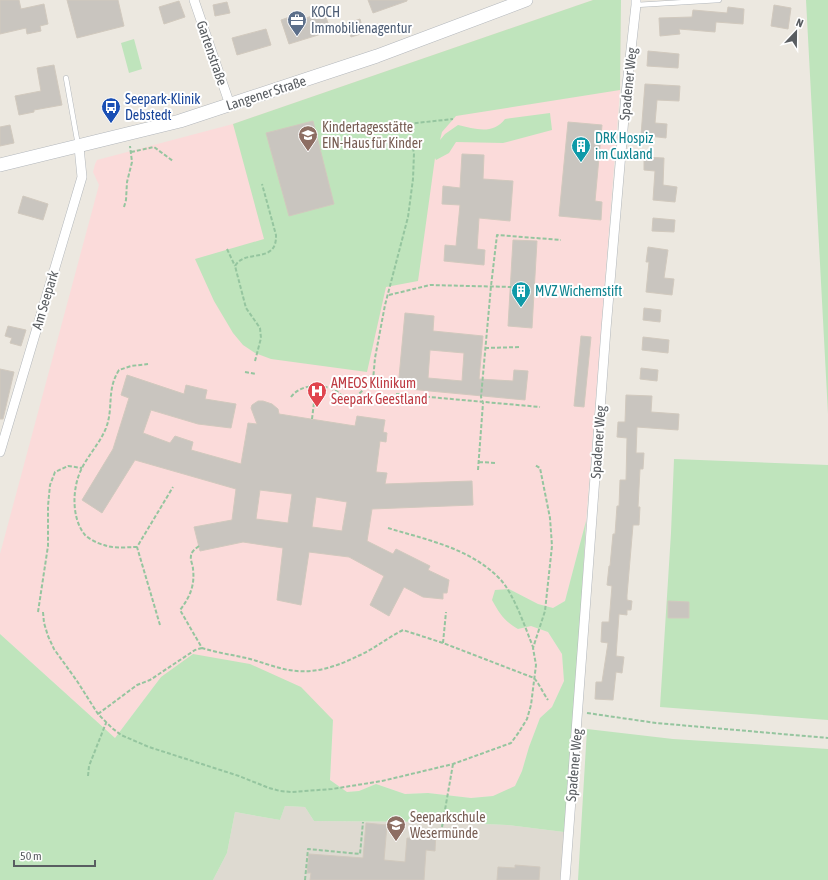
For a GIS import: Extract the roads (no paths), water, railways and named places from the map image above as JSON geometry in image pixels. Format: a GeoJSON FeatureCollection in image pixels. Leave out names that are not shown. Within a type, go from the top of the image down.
{"type":"FeatureCollection","features":[{"type":"Feature","properties":{"kind":"main road","name":"Langener Straße"},"geometry":{"type":"LineString","coordinates":[[0,165],[79,147],[180,121],[377,56],[526,0]]}},
{"type":"Feature","properties":{"kind":"street","name":"Gartenstraße"},"geometry":{"type":"LineString","coordinates":[[194,0],[230,105]]}},
{"type":"Feature","properties":{"kind":"street","name":"Spadener Weg"},"geometry":{"type":"LineString","coordinates":[[565,880],[608,313],[626,94],[636,3]]}},
{"type":"Feature","properties":{"kind":"street","name":"Am Seepark"},"geometry":{"type":"LineString","coordinates":[[0,452],[82,177],[79,147]]}},
{"type":"Feature","properties":{"kind":"lane","name":"Spadener Weg"},"geometry":{"type":"LineString","coordinates":[[636,3],[719,0]]}},
{"type":"Feature","properties":{"kind":"lane"},"geometry":{"type":"LineString","coordinates":[[66,78],[79,147]]}},
{"type":"Feature","properties":{"kind":"place","name":"KOCH Immobilienagentur"},"geometry":{"type":"Point","coordinates":[297,37]}},
{"type":"Feature","properties":{"kind":"place","name":"Seepark-Klinik Debstedt"},"geometry":{"type":"Point","coordinates":[111,124]}},
{"type":"Feature","properties":{"kind":"place","name":"Kindertagesstätte EIN-Haus für Kinder"},"geometry":{"type":"Point","coordinates":[308,152]}},
{"type":"Feature","properties":{"kind":"place","name":"DRK Hospiz im Cuxland"},"geometry":{"type":"Point","coordinates":[581,163]}},
{"type":"Feature","properties":{"kind":"place","name":"MVZ Wichernstift"},"geometry":{"type":"Point","coordinates":[521,308]}},
{"type":"Feature","properties":{"kind":"place","name":"AMEOS Klinikum Seepark Geestland"},"geometry":{"type":"Point","coordinates":[317,408]}},
{"type":"Feature","properties":{"kind":"place","name":"Seeparkschule Wesermünde"},"geometry":{"type":"Point","coordinates":[396,842]}}]}
